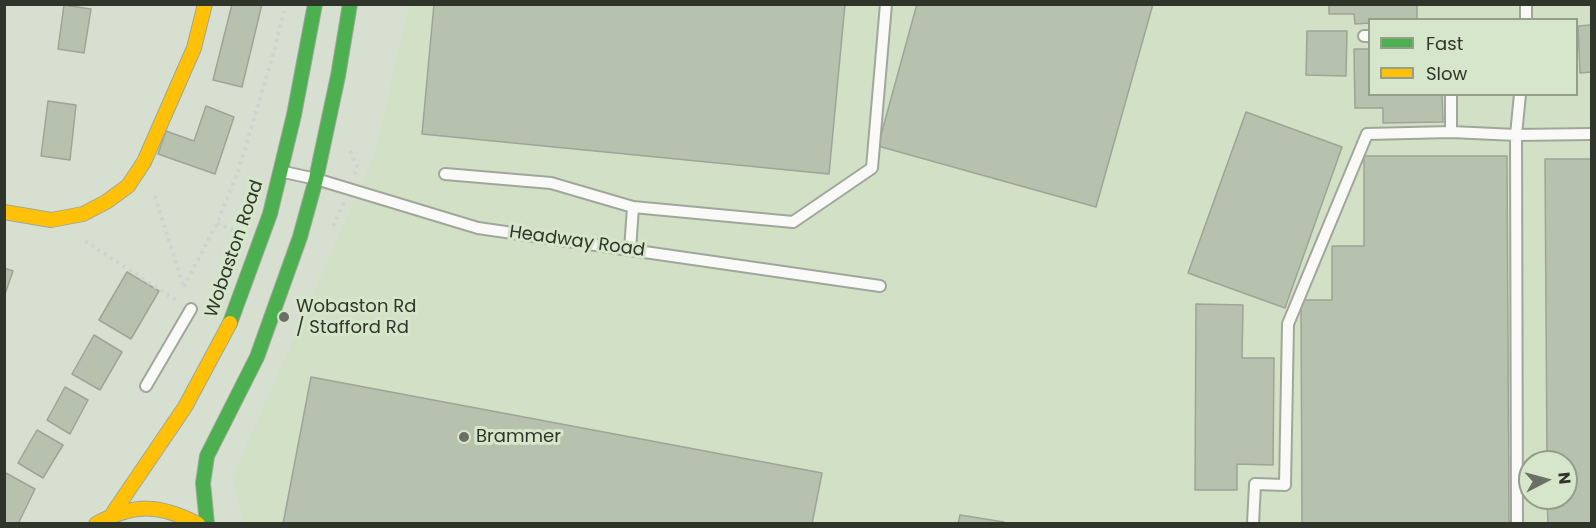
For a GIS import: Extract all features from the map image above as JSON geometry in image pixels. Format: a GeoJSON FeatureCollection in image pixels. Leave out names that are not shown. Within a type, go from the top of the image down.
{"type":"FeatureCollection","features":[{"type":"Feature","properties":{"kind":"main road"},"geometry":{"type":"LineString","coordinates":[[4,212],[51,220],[83,214],[106,202],[128,186],[144,162],[194,48],[205,4]]}},
{"type":"Feature","properties":{"kind":"main road","name":"Wobaston Road"},"geometry":{"type":"LineString","coordinates":[[113,513],[185,407],[234,315],[270,214],[306,57],[315,4]]}},
{"type":"Feature","properties":{"kind":"main road"},"geometry":{"type":"LineString","coordinates":[[207,524],[203,483],[207,456],[257,357],[300,237],[316,179],[338,76],[350,4]]}},
{"type":"Feature","properties":{"kind":"main road"},"geometry":{"type":"LineString","coordinates":[[96,524],[113,513],[136,507],[159,508],[181,514],[198,524]]}},
{"type":"Feature","properties":{"kind":"lane"},"geometry":{"type":"LineString","coordinates":[[445,174],[551,183],[633,207],[793,222],[872,168],[886,4]]}},
{"type":"Feature","properties":{"kind":"lane"},"geometry":{"type":"LineString","coordinates":[[1451,96],[1451,132]]}},
{"type":"Feature","properties":{"kind":"lane"},"geometry":{"type":"LineString","coordinates":[[1517,524],[1516,135],[1520,96]]}},
{"type":"Feature","properties":{"kind":"lane"},"geometry":{"type":"LineString","coordinates":[[1253,524],[1255,484],[1285,485],[1288,324],[1368,134],[1451,132],[1516,135],[1592,134]]}},
{"type":"Feature","properties":{"kind":"lane","name":"Headway Road"},"geometry":{"type":"LineString","coordinates":[[280,171],[316,179],[477,228],[880,286]]}},
{"type":"Feature","properties":{"kind":"lane"},"geometry":{"type":"LineString","coordinates":[[630,250],[633,207]]}},
{"type":"Feature","properties":{"kind":"lane"},"geometry":{"type":"LineString","coordinates":[[146,386],[190,309]]}},
{"type":"Feature","properties":{"kind":"path"},"geometry":{"type":"LineString","coordinates":[[184,287],[217,223],[238,172],[286,4]]}},
{"type":"Feature","properties":{"kind":"path"},"geometry":{"type":"LineString","coordinates":[[144,162],[190,309]]}},
{"type":"Feature","properties":{"kind":"path"},"geometry":{"type":"LineString","coordinates":[[81,239],[190,309]]}},
{"type":"Feature","properties":{"kind":"shaded area"},"geometry":{"type":"Polygon","coordinates":[[[409,5],[1591,5],[1591,523],[244,524],[232,478],[375,153],[409,5]]]}},
{"type":"Feature","properties":{"kind":"building"},"geometry":{"type":"Polygon","coordinates":[[[232,4],[262,4],[242,87],[213,80],[232,4]]]}},
{"type":"Feature","properties":{"kind":"building"},"geometry":{"type":"Polygon","coordinates":[[[434,4],[845,4],[829,174],[422,134],[434,4]]]}},
{"type":"Feature","properties":{"kind":"building"},"geometry":{"type":"Polygon","coordinates":[[[917,4],[1153,4],[1096,207],[878,146],[917,4]]]}},
{"type":"Feature","properties":{"kind":"building"},"geometry":{"type":"Polygon","coordinates":[[[1329,4],[1417,4],[1417,18],[1368,18],[1368,23],[1355,24],[1354,14],[1329,14],[1329,4]]]}},
{"type":"Feature","properties":{"kind":"building"},"geometry":{"type":"Polygon","coordinates":[[[64,5],[91,9],[84,53],[58,49],[64,5]]]}},
{"type":"Feature","properties":{"kind":"building"},"geometry":{"type":"Polygon","coordinates":[[[1592,25],[1592,72],[1580,73],[1578,26],[1592,25]]]}},
{"type":"Feature","properties":{"kind":"building"},"geometry":{"type":"Polygon","coordinates":[[[1307,31],[1347,31],[1346,76],[1306,75],[1307,31]]]}},
{"type":"Feature","properties":{"kind":"building"},"geometry":{"type":"Polygon","coordinates":[[[1354,49],[1368,49],[1368,96],[1442,96],[1443,122],[1383,123],[1383,108],[1355,108],[1354,49]]]}},
{"type":"Feature","properties":{"kind":"building"},"geometry":{"type":"Polygon","coordinates":[[[48,101],[76,105],[70,160],[41,156],[48,101]]]}},
{"type":"Feature","properties":{"kind":"building"},"geometry":{"type":"Polygon","coordinates":[[[206,106],[234,117],[215,174],[158,154],[166,131],[194,141],[206,106]]]}},
{"type":"Feature","properties":{"kind":"building"},"geometry":{"type":"Polygon","coordinates":[[[1246,112],[1342,147],[1285,308],[1188,273],[1246,112]]]}},
{"type":"Feature","properties":{"kind":"building"},"geometry":{"type":"Polygon","coordinates":[[[1364,156],[1507,156],[1509,524],[1302,524],[1301,300],[1332,300],[1332,246],[1364,246],[1364,156]]]}},
{"type":"Feature","properties":{"kind":"building"},"geometry":{"type":"Polygon","coordinates":[[[1545,159],[1592,159],[1592,524],[1548,524],[1547,510],[1578,510],[1578,450],[1547,450],[1545,159]]]}},
{"type":"Feature","properties":{"kind":"building"},"geometry":{"type":"Polygon","coordinates":[[[4,268],[13,271],[5,294],[4,294],[4,268]]]}},
{"type":"Feature","properties":{"kind":"building"},"geometry":{"type":"Polygon","coordinates":[[[127,272],[159,291],[131,339],[99,320],[127,272]]]}},
{"type":"Feature","properties":{"kind":"building"},"geometry":{"type":"Polygon","coordinates":[[[1196,304],[1243,305],[1242,358],[1274,358],[1273,465],[1237,464],[1237,490],[1195,490],[1196,304]]]}},
{"type":"Feature","properties":{"kind":"building"},"geometry":{"type":"Polygon","coordinates":[[[94,335],[122,352],[100,390],[72,374],[94,335]]]}},
{"type":"Feature","properties":{"kind":"building","name":"Brammer"},"geometry":{"type":"Polygon","coordinates":[[[311,377],[822,473],[812,524],[283,524],[311,377]]]}},
{"type":"Feature","properties":{"kind":"building"},"geometry":{"type":"Polygon","coordinates":[[[65,387],[88,400],[70,434],[47,420],[65,387]]]}},
{"type":"Feature","properties":{"kind":"building"},"geometry":{"type":"Polygon","coordinates":[[[37,430],[63,445],[43,478],[18,463],[37,430]]]}},
{"type":"Feature","properties":{"kind":"building"},"geometry":{"type":"Polygon","coordinates":[[[4,472],[35,489],[18,524],[4,524],[4,472]]]}},
{"type":"Feature","properties":{"kind":"building"},"geometry":{"type":"Polygon","coordinates":[[[960,515],[1004,522],[1004,524],[958,524],[960,515]]]}},
{"type":"Feature","properties":{"kind":"traffic: fast"},"geometry":{"type":"LineString","coordinates":[[230,323],[270,214],[294,115],[315,4]]}},
{"type":"Feature","properties":{"kind":"traffic: fast"},"geometry":{"type":"LineString","coordinates":[[207,524],[203,483],[207,456],[257,357],[300,237],[316,179],[338,76],[350,4]]}},
{"type":"Feature","properties":{"kind":"traffic: slow"},"geometry":{"type":"LineString","coordinates":[[4,212],[51,220],[83,214],[106,202],[128,186],[144,162],[194,48],[205,4]]}},
{"type":"Feature","properties":{"kind":"traffic: slow"},"geometry":{"type":"LineString","coordinates":[[113,513],[185,407],[230,323]]}},
{"type":"Feature","properties":{"kind":"traffic: slow"},"geometry":{"type":"LineString","coordinates":[[96,524],[135,509],[159,510],[184,517],[198,524]]}},
{"type":"Feature","properties":{"kind":"place","name":"Wobaston Rd / Stafford Rd"},"geometry":{"type":"Point","coordinates":[284,317]}},
{"type":"Feature","properties":{"kind":"place","name":"Brammer"},"geometry":{"type":"Point","coordinates":[464,437]}}]}
